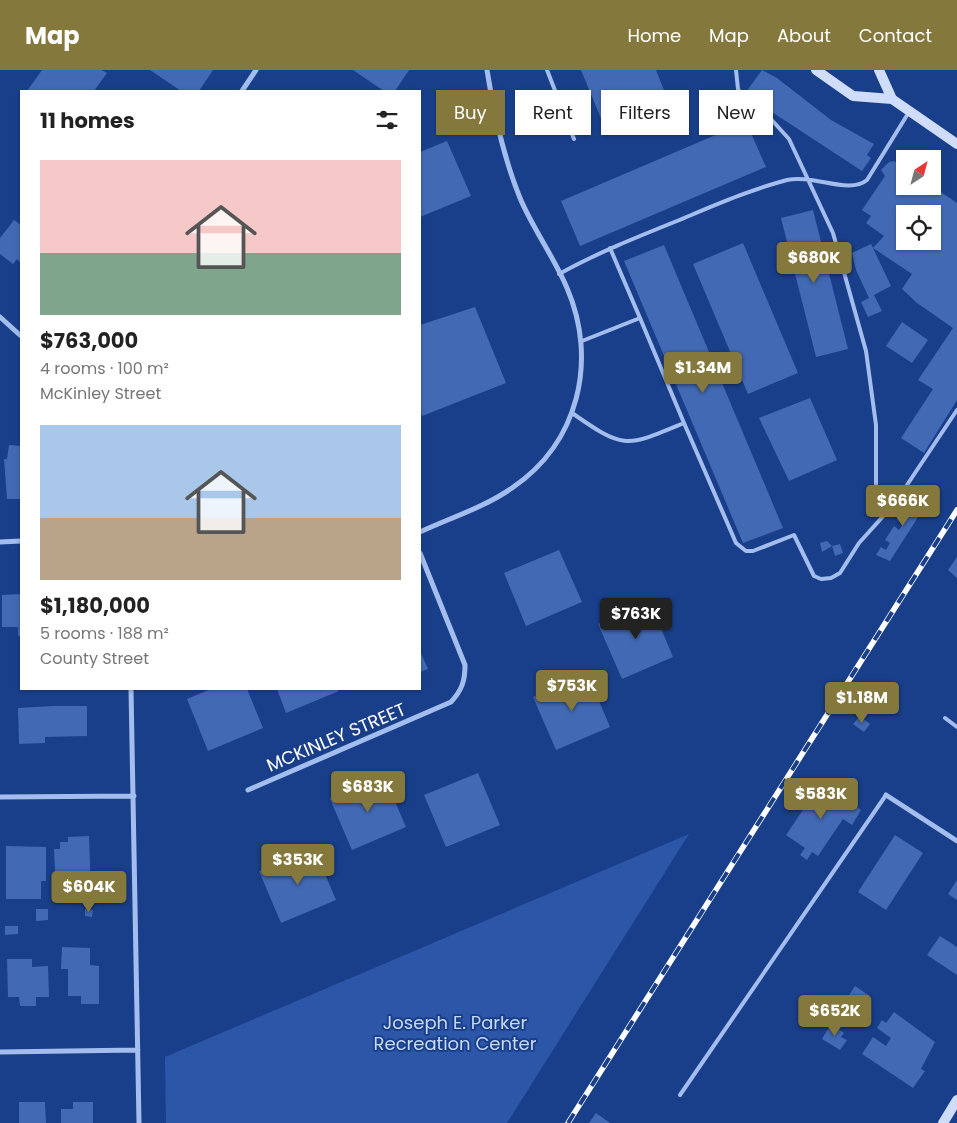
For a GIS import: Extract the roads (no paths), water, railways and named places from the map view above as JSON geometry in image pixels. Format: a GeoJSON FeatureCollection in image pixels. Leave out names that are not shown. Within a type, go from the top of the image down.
{"type":"FeatureCollection","features":[{"type":"Feature","properties":{"kind":"main road"},"geometry":{"type":"LineString","coordinates":[[816,70],[853,96],[892,98]]}},
{"type":"Feature","properties":{"kind":"main road"},"geometry":{"type":"LineString","coordinates":[[878,70],[892,98],[957,144]]}},
{"type":"Feature","properties":{"kind":"main road"},"geometry":{"type":"LineString","coordinates":[[942,1123],[957,1100]]}},
{"type":"Feature","properties":{"kind":"street"},"geometry":{"type":"LineString","coordinates":[[243,90],[256,70]]}},
{"type":"Feature","properties":{"kind":"street"},"geometry":{"type":"LineString","coordinates":[[421,532],[512,489],[534,471],[553,449],[572,413],[583,370],[582,341],[577,313],[520,198],[506,158],[493,110],[487,70]]}},
{"type":"Feature","properties":{"kind":"street"},"geometry":{"type":"LineString","coordinates":[[0,317],[20,335]]}},
{"type":"Feature","properties":{"kind":"street"},"geometry":{"type":"LineString","coordinates":[[0,542],[20,541]]}},
{"type":"Feature","properties":{"kind":"street","name":"MCKINLEY STREET"},"geometry":{"type":"LineString","coordinates":[[248,790],[451,702],[460,692],[465,679],[465,665],[421,555]]}},
{"type":"Feature","properties":{"kind":"street"},"geometry":{"type":"LineString","coordinates":[[131,690],[139,1123]]}},
{"type":"Feature","properties":{"kind":"street"},"geometry":{"type":"LineString","coordinates":[[886,795],[957,842]]}},
{"type":"Feature","properties":{"kind":"street"},"geometry":{"type":"LineString","coordinates":[[0,797],[134,796]]}},
{"type":"Feature","properties":{"kind":"street"},"geometry":{"type":"LineString","coordinates":[[0,1052],[138,1050]]}},
{"type":"Feature","properties":{"kind":"lane"},"geometry":{"type":"LineString","coordinates":[[547,70],[574,139]]}},
{"type":"Feature","properties":{"kind":"lane"},"geometry":{"type":"LineString","coordinates":[[736,70],[738,89],[745,103],[769,117],[780,126],[789,139],[833,233],[866,351],[876,425],[876,488],[878,499],[889,511]]}},
{"type":"Feature","properties":{"kind":"lane"},"geometry":{"type":"LineString","coordinates":[[559,274],[610,248],[734,197],[797,178],[807,178],[851,187],[860,186],[867,180],[910,111]]}},
{"type":"Feature","properties":{"kind":"lane"},"geometry":{"type":"LineString","coordinates":[[610,248],[733,538],[746,551],[771,546],[794,534],[814,576],[821,579],[831,578],[840,573],[859,543],[889,511],[957,410]]}},
{"type":"Feature","properties":{"kind":"lane"},"geometry":{"type":"LineString","coordinates":[[582,341],[640,318]]}},
{"type":"Feature","properties":{"kind":"lane"},"geometry":{"type":"LineString","coordinates":[[572,413],[621,442],[644,441],[684,423]]}},
{"type":"Feature","properties":{"kind":"lane"},"geometry":{"type":"LineString","coordinates":[[946,718],[957,727]]}},
{"type":"Feature","properties":{"kind":"lane"},"geometry":{"type":"LineString","coordinates":[[680,1095],[886,795]]}},
{"type":"Feature","properties":{"kind":"railway"},"geometry":{"type":"LineString","coordinates":[[568,1123],[957,510]]}},
{"type":"Feature","properties":{"kind":"park label","name":"Joseph E. Parker Recreation Center"},"geometry":{"type":"Point","coordinates":[455,1032]}}]}
